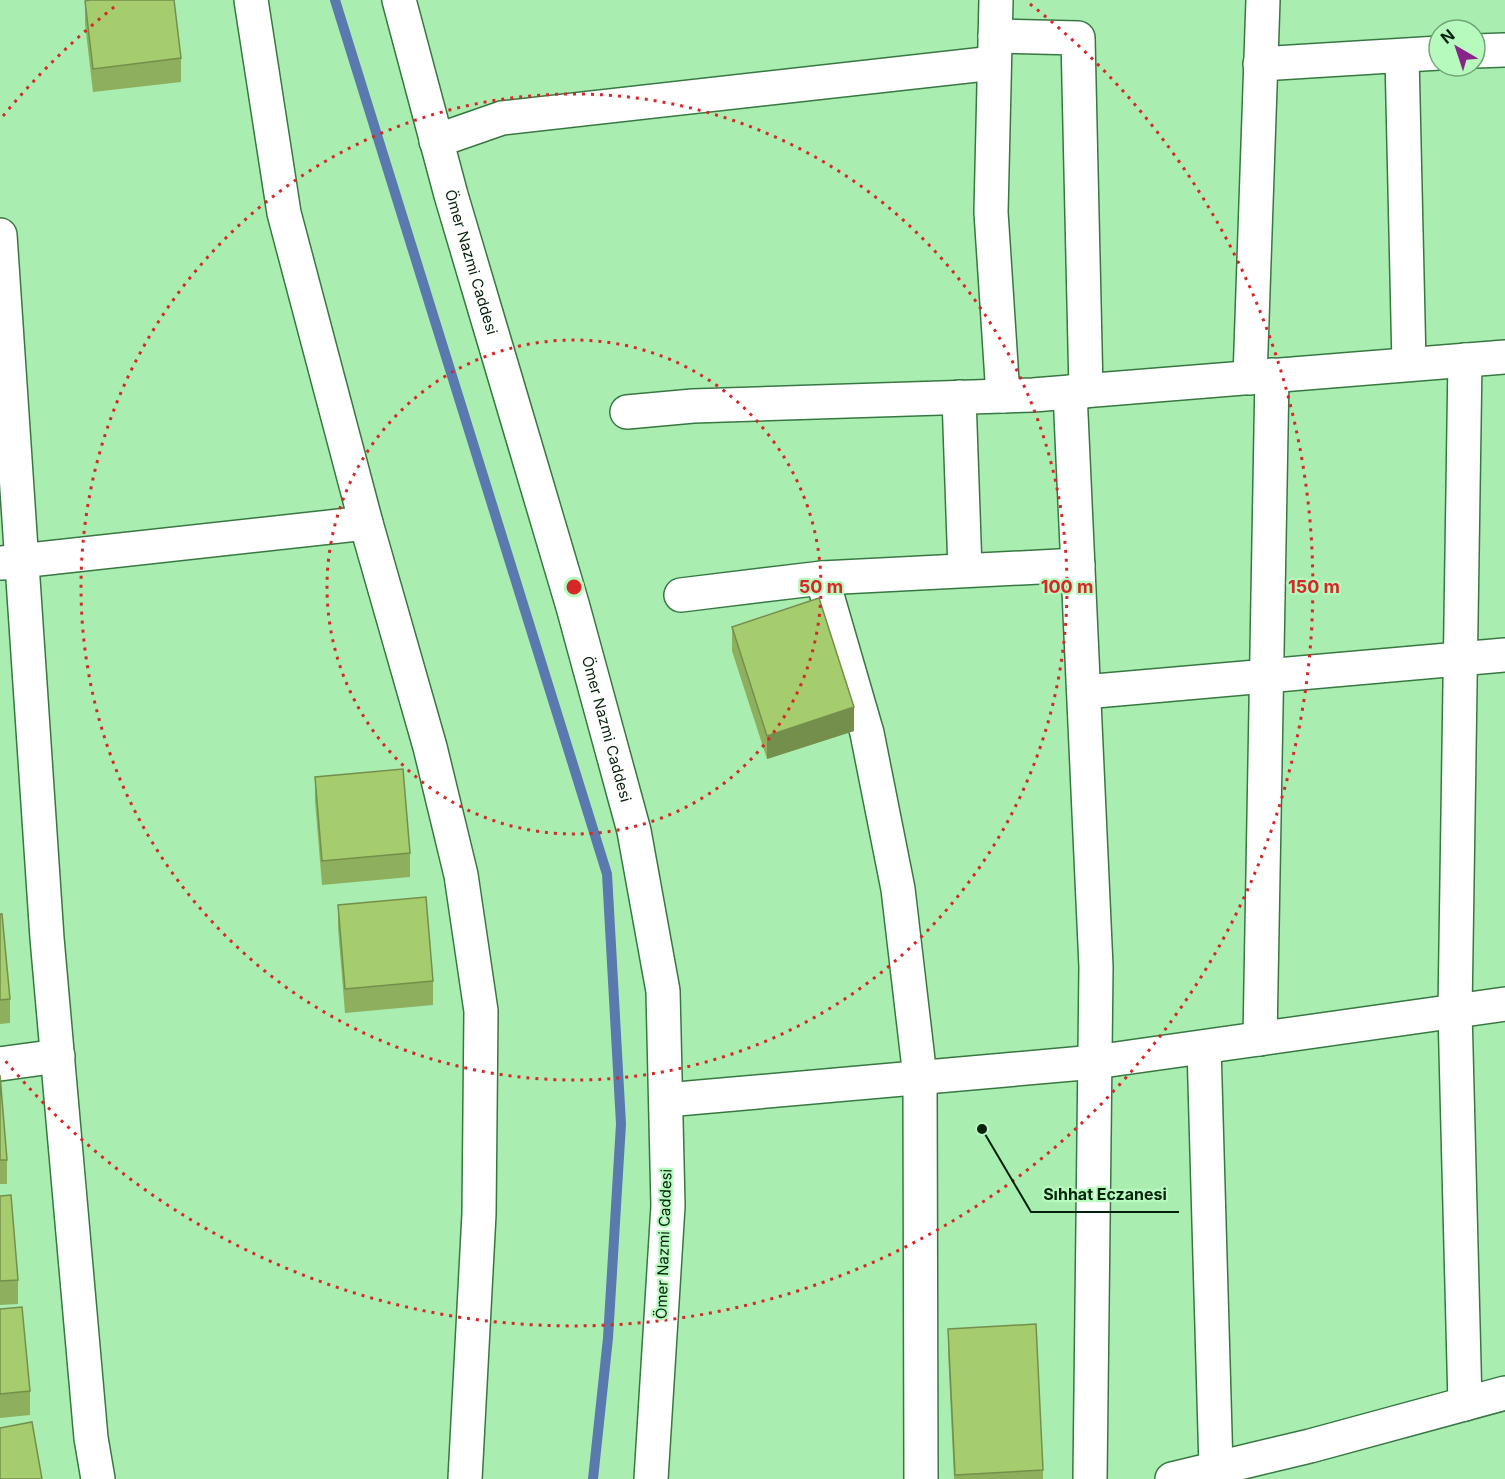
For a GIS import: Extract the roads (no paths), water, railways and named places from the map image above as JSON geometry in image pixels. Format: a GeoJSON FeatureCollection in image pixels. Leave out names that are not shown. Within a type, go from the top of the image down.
{"type":"FeatureCollection","features":[{"type":"Feature","properties":{"kind":"street"},"geometry":{"type":"LineString","coordinates":[[251,0],[284,213],[366,523],[430,747],[459,863],[481,1011],[479,1214],[465,1479]]}},
{"type":"Feature","properties":{"kind":"street","name":"Ömer Nazmi Caddesi"},"geometry":{"type":"LineString","coordinates":[[399,0],[454,206],[573,607],[634,831],[663,991],[668,1206],[651,1479]]}},
{"type":"Feature","properties":{"kind":"street"},"geometry":{"type":"LineString","coordinates":[[996,0],[991,212],[1003,396]]}},
{"type":"Feature","properties":{"kind":"street"},"geometry":{"type":"LineString","coordinates":[[1260,1039],[1267,676],[1261,376],[1260,64],[1263,0]]}},
{"type":"Feature","properties":{"kind":"street"},"geometry":{"type":"LineString","coordinates":[[436,141],[502,118],[1078,38],[1078,565],[1096,967],[1090,1479]]}},
{"type":"Feature","properties":{"kind":"street"},"geometry":{"type":"LineString","coordinates":[[1487,51],[1505,50]]}},
{"type":"Feature","properties":{"kind":"street"},"geometry":{"type":"LineString","coordinates":[[1260,64],[1427,55]]}},
{"type":"Feature","properties":{"kind":"street"},"geometry":{"type":"LineString","coordinates":[[1402,56],[1409,364]]}},
{"type":"Feature","properties":{"kind":"street"},"geometry":{"type":"LineString","coordinates":[[0,235],[11,563],[58,1056],[91,1438],[98,1479]]}},
{"type":"Feature","properties":{"kind":"street"},"geometry":{"type":"LineString","coordinates":[[627,412],[693,406],[1003,396],[1505,357]]}},
{"type":"Feature","properties":{"kind":"street"},"geometry":{"type":"LineString","coordinates":[[1464,360],[1455,1011],[1465,1404]]}},
{"type":"Feature","properties":{"kind":"street"},"geometry":{"type":"LineString","coordinates":[[959,397],[965,570]]}},
{"type":"Feature","properties":{"kind":"street"},"geometry":{"type":"LineString","coordinates":[[11,563],[366,523]]}},
{"type":"Feature","properties":{"kind":"street"},"geometry":{"type":"LineString","coordinates":[[681,595],[822,578],[1078,565]]}},
{"type":"Feature","properties":{"kind":"street"},"geometry":{"type":"LineString","coordinates":[[822,578],[867,733],[896,878],[920,1077],[921,1479]]}},
{"type":"Feature","properties":{"kind":"street"},"geometry":{"type":"LineString","coordinates":[[1084,692],[1505,655]]}},
{"type":"Feature","properties":{"kind":"street"},"geometry":{"type":"LineString","coordinates":[[666,1100],[1095,1062],[1505,1004]]}},
{"type":"Feature","properties":{"kind":"street"},"geometry":{"type":"LineString","coordinates":[[1204,1047],[1216,1468]]}},
{"type":"Feature","properties":{"kind":"street"},"geometry":{"type":"LineString","coordinates":[[0,1064],[58,1056]]}},
{"type":"Feature","properties":{"kind":"street"},"geometry":{"type":"LineString","coordinates":[[1172,1479],[1310,1446],[1505,1393]]}},
{"type":"Feature","properties":{"kind":"waterway"},"geometry":{"type":"LineString","coordinates":[[335,0],[607,874],[621,1124],[608,1338],[593,1479]]}},
{"type":"Feature","properties":{"kind":"place","name":"Sıhhat Eczanesi"},"geometry":{"type":"Point","coordinates":[982,1129]}}]}
